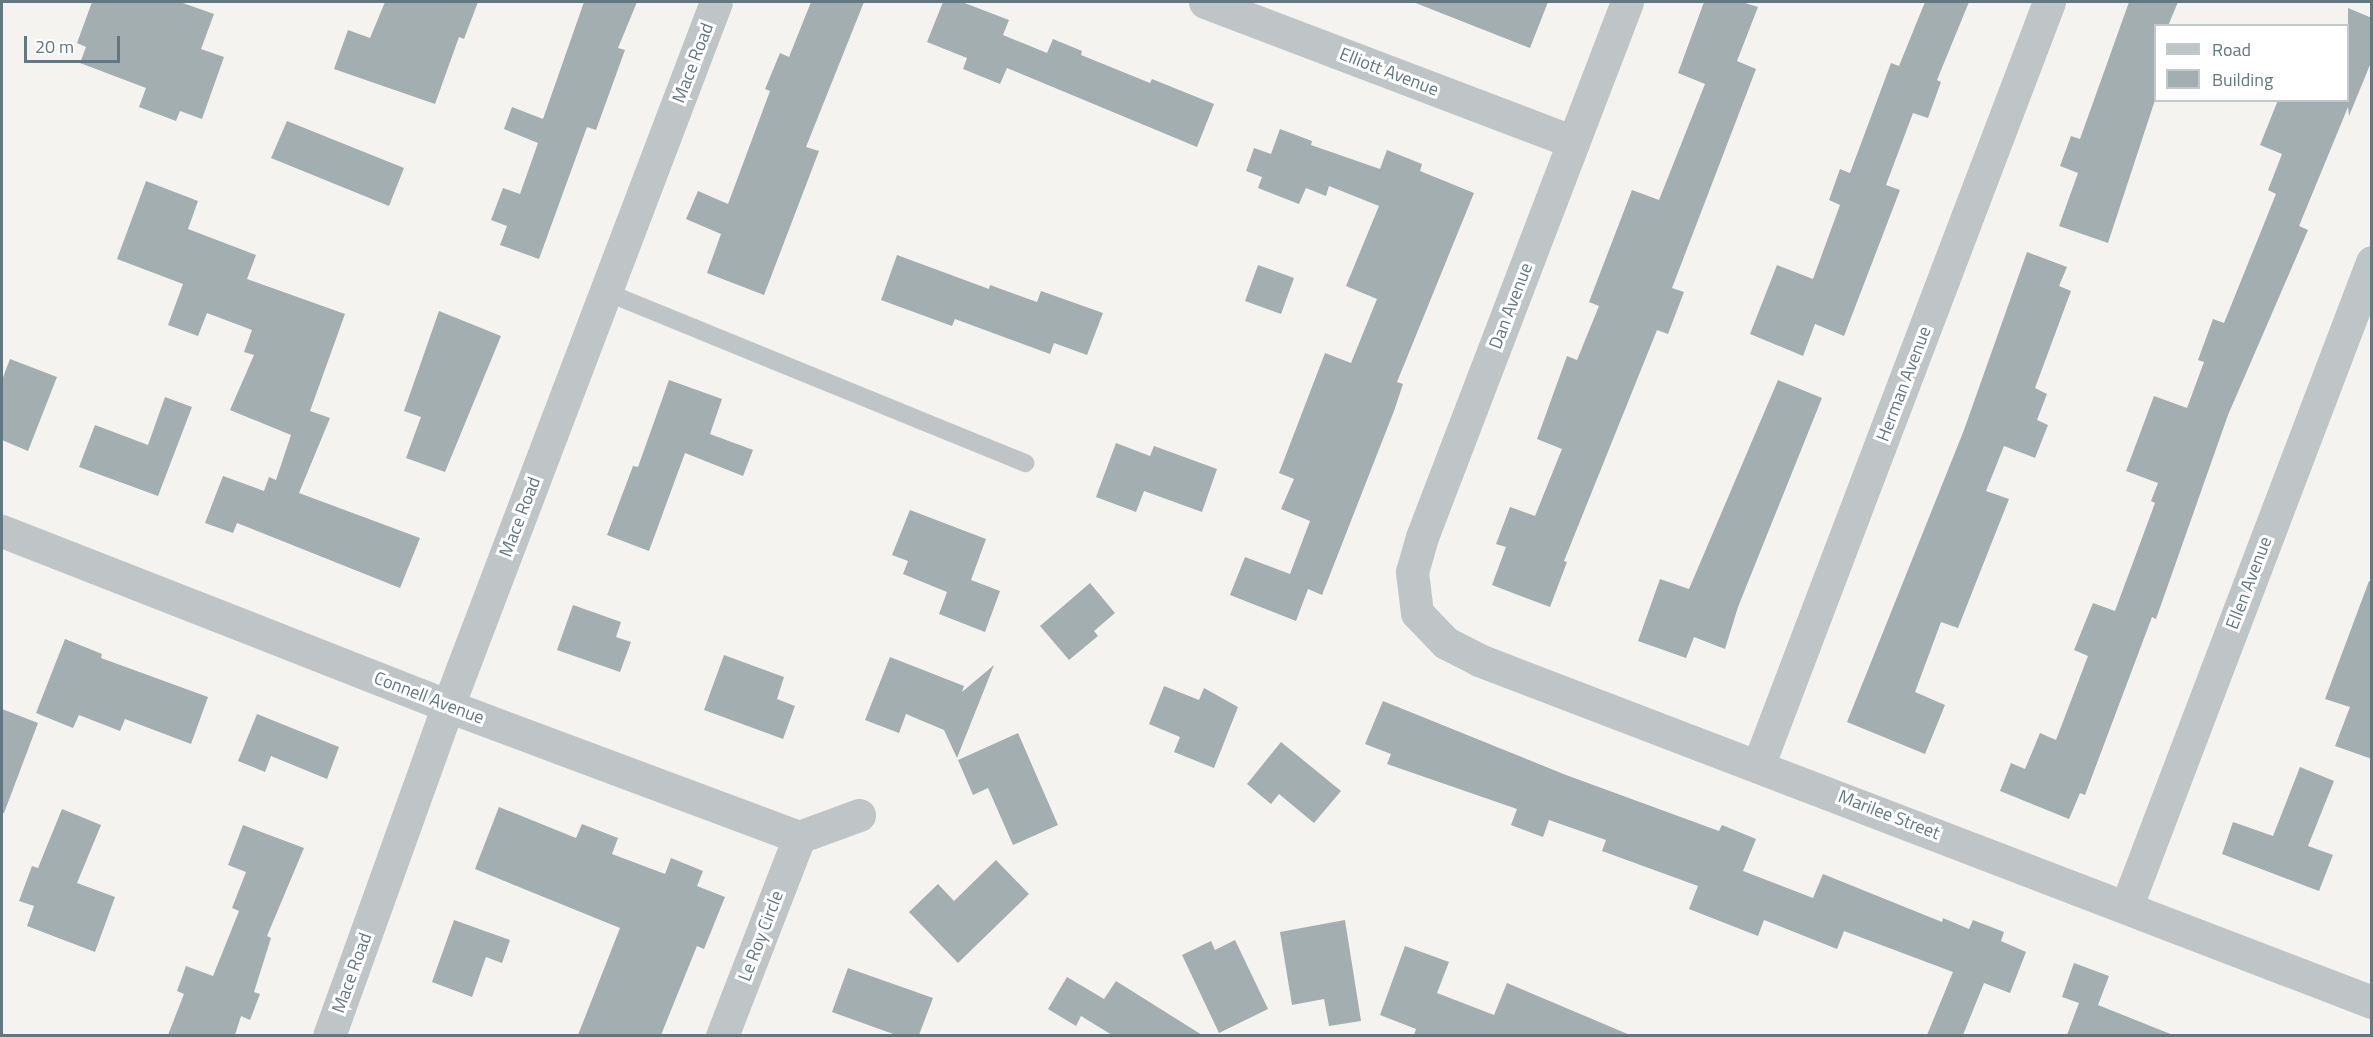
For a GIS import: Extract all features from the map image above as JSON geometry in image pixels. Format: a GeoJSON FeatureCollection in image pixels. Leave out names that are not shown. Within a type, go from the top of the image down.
{"type":"FeatureCollection","features":[{"type":"Feature","properties":{"kind":"street","name":"Mace Road"},"geometry":{"type":"LineString","coordinates":[[329,1035],[448,706],[716,2]]}},
{"type":"Feature","properties":{"kind":"street","name":"Elliott Avenue"},"geometry":{"type":"LineString","coordinates":[[1205,2],[1573,142]]}},
{"type":"Feature","properties":{"kind":"street","name":"Dan Avenue"},"geometry":{"type":"LineString","coordinates":[[1417,613],[1412,572],[1422,537],[1628,2]]}},
{"type":"Feature","properties":{"kind":"street","name":"Herman Avenue"},"geometry":{"type":"LineString","coordinates":[[1758,766],[2049,2]]}},
{"type":"Feature","properties":{"kind":"street","name":"Ellen Avenue"},"geometry":{"type":"LineString","coordinates":[[2127,905],[2372,262]]}},
{"type":"Feature","properties":{"kind":"street","name":"Connell Avenue"},"geometry":{"type":"LineString","coordinates":[[2,531],[448,706],[799,837]]}},
{"type":"Feature","properties":{"kind":"street","name":"Marilee Street"},"geometry":{"type":"LineString","coordinates":[[1417,613],[1446,643],[1479,660],[2127,905],[2372,1002]]}},
{"type":"Feature","properties":{"kind":"street"},"geometry":{"type":"LineString","coordinates":[[799,837],[859,815]]}},
{"type":"Feature","properties":{"kind":"street","name":"Le Roy Circle"},"geometry":{"type":"LineString","coordinates":[[722,1035],[799,837]]}},
{"type":"Feature","properties":{"kind":"lane"},"geometry":{"type":"LineString","coordinates":[[606,292],[1025,463]]}},
{"type":"Feature","properties":{"kind":"building"},"geometry":{"type":"Polygon","coordinates":[[[92,2],[180,2],[214,14],[201,49],[224,57],[202,119],[180,111],[176,121],[139,107],[146,88],[80,63],[86,47],[77,43],[92,2]]]}},
{"type":"Feature","properties":{"kind":"building"},"geometry":{"type":"Polygon","coordinates":[[[385,2],[478,2],[464,39],[459,37],[435,104],[334,69],[348,30],[370,38],[385,2]]]}},
{"type":"Feature","properties":{"kind":"building"},"geometry":{"type":"Polygon","coordinates":[[[584,2],[637,2],[618,48],[625,50],[596,130],[587,127],[539,259],[500,245],[507,226],[491,220],[503,188],[520,194],[538,143],[504,129],[512,107],[543,119],[584,2]]]}},
{"type":"Feature","properties":{"kind":"building"},"geometry":{"type":"Polygon","coordinates":[[[811,2],[864,2],[806,147],[819,151],[764,295],[707,273],[721,234],[686,219],[698,191],[728,204],[770,91],[765,89],[780,53],[789,57],[811,2]]]}},
{"type":"Feature","properties":{"kind":"building"},"geometry":{"type":"Polygon","coordinates":[[[943,2],[962,2],[1009,20],[1003,35],[1047,53],[1053,39],[1082,51],[1081,55],[1150,83],[1152,79],[1214,104],[1197,147],[1007,68],[1000,84],[963,69],[967,58],[927,42],[943,2]]]}},
{"type":"Feature","properties":{"kind":"building"},"geometry":{"type":"Polygon","coordinates":[[[1413,2],[1548,2],[1530,48],[1413,2]]]}},
{"type":"Feature","properties":{"kind":"building"},"geometry":{"type":"Polygon","coordinates":[[[1704,2],[1742,2],[1758,7],[1737,61],[1756,69],[1672,288],[1684,292],[1668,334],[1657,330],[1564,561],[1567,562],[1550,607],[1492,585],[1506,547],[1496,544],[1510,507],[1535,516],[1562,449],[1537,439],[1567,356],[1577,360],[1599,306],[1589,302],[1632,190],[1659,200],[1705,84],[1678,73],[1704,2]]]}},
{"type":"Feature","properties":{"kind":"building"},"geometry":{"type":"Polygon","coordinates":[[[1925,2],[1969,2],[1937,80],[1941,82],[1928,118],[1913,113],[1886,185],[1900,190],[1844,336],[1815,324],[1803,356],[1750,334],[1777,265],[1813,279],[1840,205],[1829,200],[1840,169],[1850,173],[1891,63],[1899,66],[1925,2]]]}},
{"type":"Feature","properties":{"kind":"building"},"geometry":{"type":"Polygon","coordinates":[[[2129,2],[2178,2],[2169,24],[2154,24],[2154,102],[2108,243],[2059,226],[2078,173],[2060,166],[2071,136],[2080,139],[2129,2]]]}},
{"type":"Feature","properties":{"kind":"building"},"geometry":{"type":"Polygon","coordinates":[[[2348,8],[2372,18],[2372,60],[2349,116],[2348,107],[2299,226],[2308,230],[2228,415],[2156,619],[2152,617],[2085,795],[2080,793],[2069,819],[2000,791],[2011,763],[2025,769],[2040,733],[2056,740],[2088,656],[2074,650],[2093,603],[2115,611],[2155,503],[2151,501],[2158,483],[2126,471],[2154,396],[2187,408],[2204,362],[2198,360],[2213,319],[2224,323],[2276,194],[2268,190],[2282,154],[2260,145],[2277,102],[2349,102],[2348,8]]]}},
{"type":"Feature","properties":{"kind":"building"},"geometry":{"type":"Polygon","coordinates":[[[287,121],[404,168],[389,206],[271,158],[287,121]]]}},
{"type":"Feature","properties":{"kind":"building"},"geometry":{"type":"Polygon","coordinates":[[[1280,129],[1312,141],[1311,145],[1380,169],[1387,150],[1422,164],[1420,171],[1474,193],[1397,382],[1403,384],[1394,411],[1322,595],[1308,589],[1296,621],[1230,595],[1245,557],[1290,574],[1310,521],[1281,509],[1294,479],[1279,473],[1325,353],[1351,363],[1377,299],[1346,286],[1379,206],[1329,186],[1326,196],[1306,188],[1299,204],[1258,188],[1262,177],[1246,171],[1254,148],[1271,154],[1280,129]]]}},
{"type":"Feature","properties":{"kind":"building"},"geometry":{"type":"Polygon","coordinates":[[[146,181],[198,201],[188,229],[256,255],[247,279],[345,314],[310,411],[330,418],[299,493],[420,538],[400,588],[237,523],[233,533],[205,523],[223,476],[264,491],[269,477],[276,480],[291,435],[230,410],[254,355],[244,352],[252,330],[207,313],[198,336],[168,325],[183,284],[117,259],[146,181]]]}},
{"type":"Feature","properties":{"kind":"building"},"geometry":{"type":"Polygon","coordinates":[[[2027,252],[2067,267],[2059,286],[2071,291],[2035,388],[2047,394],[2037,420],[2048,425],[2035,458],[2004,446],[1986,491],[2009,499],[1958,628],[1941,622],[1915,692],[1945,705],[1925,754],[1847,722],[1964,430],[2027,252]]]}},
{"type":"Feature","properties":{"kind":"building"},"geometry":{"type":"Polygon","coordinates":[[[897,255],[989,289],[990,285],[1037,302],[1041,291],[1103,313],[1087,355],[1054,343],[1050,354],[955,319],[952,326],[881,300],[897,255]]]}},
{"type":"Feature","properties":{"kind":"building"},"geometry":{"type":"Polygon","coordinates":[[[1258,265],[1294,278],[1281,314],[1245,301],[1258,265]]]}},
{"type":"Feature","properties":{"kind":"building"},"geometry":{"type":"Polygon","coordinates":[[[439,311],[501,336],[445,472],[406,458],[421,417],[404,411],[439,311]]]}},
{"type":"Feature","properties":{"kind":"building"},"geometry":{"type":"Polygon","coordinates":[[[10,359],[57,377],[28,451],[2,440],[2,380],[10,359]]]}},
{"type":"Feature","properties":{"kind":"building"},"geometry":{"type":"Polygon","coordinates":[[[669,380],[722,399],[710,434],[753,450],[743,476],[685,453],[649,551],[607,535],[633,466],[638,467],[669,380]]]}},
{"type":"Feature","properties":{"kind":"building"},"geometry":{"type":"Polygon","coordinates":[[[1778,380],[1822,398],[1738,607],[1725,649],[1694,637],[1686,658],[1638,641],[1660,579],[1689,589],[1778,380]]]}},
{"type":"Feature","properties":{"kind":"building"},"geometry":{"type":"Polygon","coordinates":[[[165,397],[192,407],[158,496],[79,467],[95,425],[148,445],[165,397]]]}},
{"type":"Feature","properties":{"kind":"building"},"geometry":{"type":"Polygon","coordinates":[[[1116,443],[1150,456],[1154,446],[1217,469],[1202,512],[1144,491],[1136,512],[1096,497],[1116,443]]]}},
{"type":"Feature","properties":{"kind":"building"},"geometry":{"type":"Polygon","coordinates":[[[910,510],[986,539],[971,580],[1000,591],[985,632],[939,614],[947,592],[903,574],[908,561],[892,555],[910,510]]]}},
{"type":"Feature","properties":{"kind":"building"},"geometry":{"type":"Polygon","coordinates":[[[2369,581],[2372,582],[2372,759],[2335,746],[2350,707],[2325,699],[2369,581]]]}},
{"type":"Feature","properties":{"kind":"building"},"geometry":{"type":"Polygon","coordinates":[[[1090,583],[1115,613],[1094,631],[1098,636],[1069,660],[1040,626],[1090,583]]]}},
{"type":"Feature","properties":{"kind":"building"},"geometry":{"type":"Polygon","coordinates":[[[573,605],[621,622],[616,637],[631,642],[620,672],[557,650],[573,605]]]}},
{"type":"Feature","properties":{"kind":"building"},"geometry":{"type":"Polygon","coordinates":[[[65,639],[102,654],[101,658],[208,697],[191,744],[125,719],[120,731],[79,715],[73,728],[36,713],[65,639]]]}},
{"type":"Feature","properties":{"kind":"building"},"geometry":{"type":"Polygon","coordinates":[[[724,655],[784,677],[777,699],[795,706],[783,739],[704,710],[724,655]]]}},
{"type":"Feature","properties":{"kind":"building"},"geometry":{"type":"Polygon","coordinates":[[[890,657],[964,686],[962,692],[994,665],[957,758],[944,730],[906,714],[899,733],[865,720],[890,657]]]}},
{"type":"Feature","properties":{"kind":"building"},"geometry":{"type":"Polygon","coordinates":[[[1164,686],[1199,700],[1204,688],[1238,707],[1214,768],[1174,752],[1180,737],[1149,724],[1164,686]]]}},
{"type":"Feature","properties":{"kind":"building"},"geometry":{"type":"Polygon","coordinates":[[[1383,701],[1566,775],[1719,831],[1722,825],[1756,839],[1743,871],[1813,898],[1823,874],[1942,922],[1943,918],[1969,929],[1973,920],[2004,932],[2001,941],[2026,952],[2010,993],[1984,983],[1963,1035],[1927,1035],[1953,972],[1844,931],[1837,949],[1764,920],[1758,936],[1689,909],[1698,886],[1602,851],[1606,840],[1549,820],[1543,837],[1511,825],[1517,809],[1387,764],[1391,754],[1365,744],[1383,701]]]}},
{"type":"Feature","properties":{"kind":"building"},"geometry":{"type":"Polygon","coordinates":[[[2,709],[38,723],[4,813],[2,813],[2,709]]]}},
{"type":"Feature","properties":{"kind":"building"},"geometry":{"type":"Polygon","coordinates":[[[257,714],[339,747],[327,779],[271,756],[265,772],[238,761],[257,714]]]}},
{"type":"Feature","properties":{"kind":"building"},"geometry":{"type":"Polygon","coordinates":[[[1018,733],[1058,825],[1013,845],[988,788],[973,795],[958,760],[1018,733]]]}},
{"type":"Feature","properties":{"kind":"building"},"geometry":{"type":"Polygon","coordinates":[[[1281,742],[1341,791],[1314,823],[1279,794],[1271,804],[1247,784],[1281,742]]]}},
{"type":"Feature","properties":{"kind":"building"},"geometry":{"type":"Polygon","coordinates":[[[2300,767],[2334,781],[2308,846],[2333,855],[2319,891],[2222,854],[2233,822],[2273,836],[2300,767]]]}},
{"type":"Feature","properties":{"kind":"building"},"geometry":{"type":"Polygon","coordinates":[[[499,807],[576,838],[582,824],[618,838],[612,854],[665,874],[671,858],[703,871],[697,886],[725,897],[704,949],[697,946],[661,1035],[578,1035],[620,928],[475,869],[499,807]]]}},
{"type":"Feature","properties":{"kind":"building"},"geometry":{"type":"Polygon","coordinates":[[[62,809],[101,825],[77,883],[115,897],[95,952],[27,926],[34,906],[19,901],[32,866],[38,868],[62,809]]]}},
{"type":"Feature","properties":{"kind":"building"},"geometry":{"type":"Polygon","coordinates":[[[243,825],[304,848],[267,936],[271,938],[254,992],[260,994],[250,1020],[241,1016],[235,1035],[168,1035],[184,994],[177,991],[186,966],[213,976],[239,911],[232,908],[246,872],[228,865],[243,825]]]}},
{"type":"Feature","properties":{"kind":"building"},"geometry":{"type":"Polygon","coordinates":[[[996,860],[1029,894],[958,963],[909,912],[938,884],[954,901],[996,860]]]}},
{"type":"Feature","properties":{"kind":"building"},"geometry":{"type":"Polygon","coordinates":[[[454,920],[510,940],[502,963],[486,957],[472,997],[432,982],[454,920]]]}},
{"type":"Feature","properties":{"kind":"building"},"geometry":{"type":"Polygon","coordinates":[[[1345,920],[1361,1021],[1329,1026],[1324,999],[1292,1005],[1280,932],[1345,920]]]}},
{"type":"Feature","properties":{"kind":"building"},"geometry":{"type":"Polygon","coordinates":[[[1235,940],[1268,1009],[1219,1033],[1182,955],[1211,941],[1215,950],[1235,940]]]}},
{"type":"Feature","properties":{"kind":"building"},"geometry":{"type":"Polygon","coordinates":[[[1405,946],[1449,962],[1437,993],[1494,1015],[1507,983],[1630,1035],[1414,1035],[1416,1029],[1380,1015],[1405,946]]]}},
{"type":"Feature","properties":{"kind":"building"},"geometry":{"type":"Polygon","coordinates":[[[2074,963],[2109,976],[2098,1005],[2173,1035],[2067,1035],[2079,1003],[2062,997],[2074,963]]]}},
{"type":"Feature","properties":{"kind":"building"},"geometry":{"type":"Polygon","coordinates":[[[848,968],[933,998],[919,1035],[896,1035],[832,1012],[848,968]]]}},
{"type":"Feature","properties":{"kind":"building"},"geometry":{"type":"Polygon","coordinates":[[[1067,977],[1104,999],[1116,981],[1202,1035],[1112,1035],[1081,1016],[1076,1026],[1048,1009],[1067,977]]]}}]}
